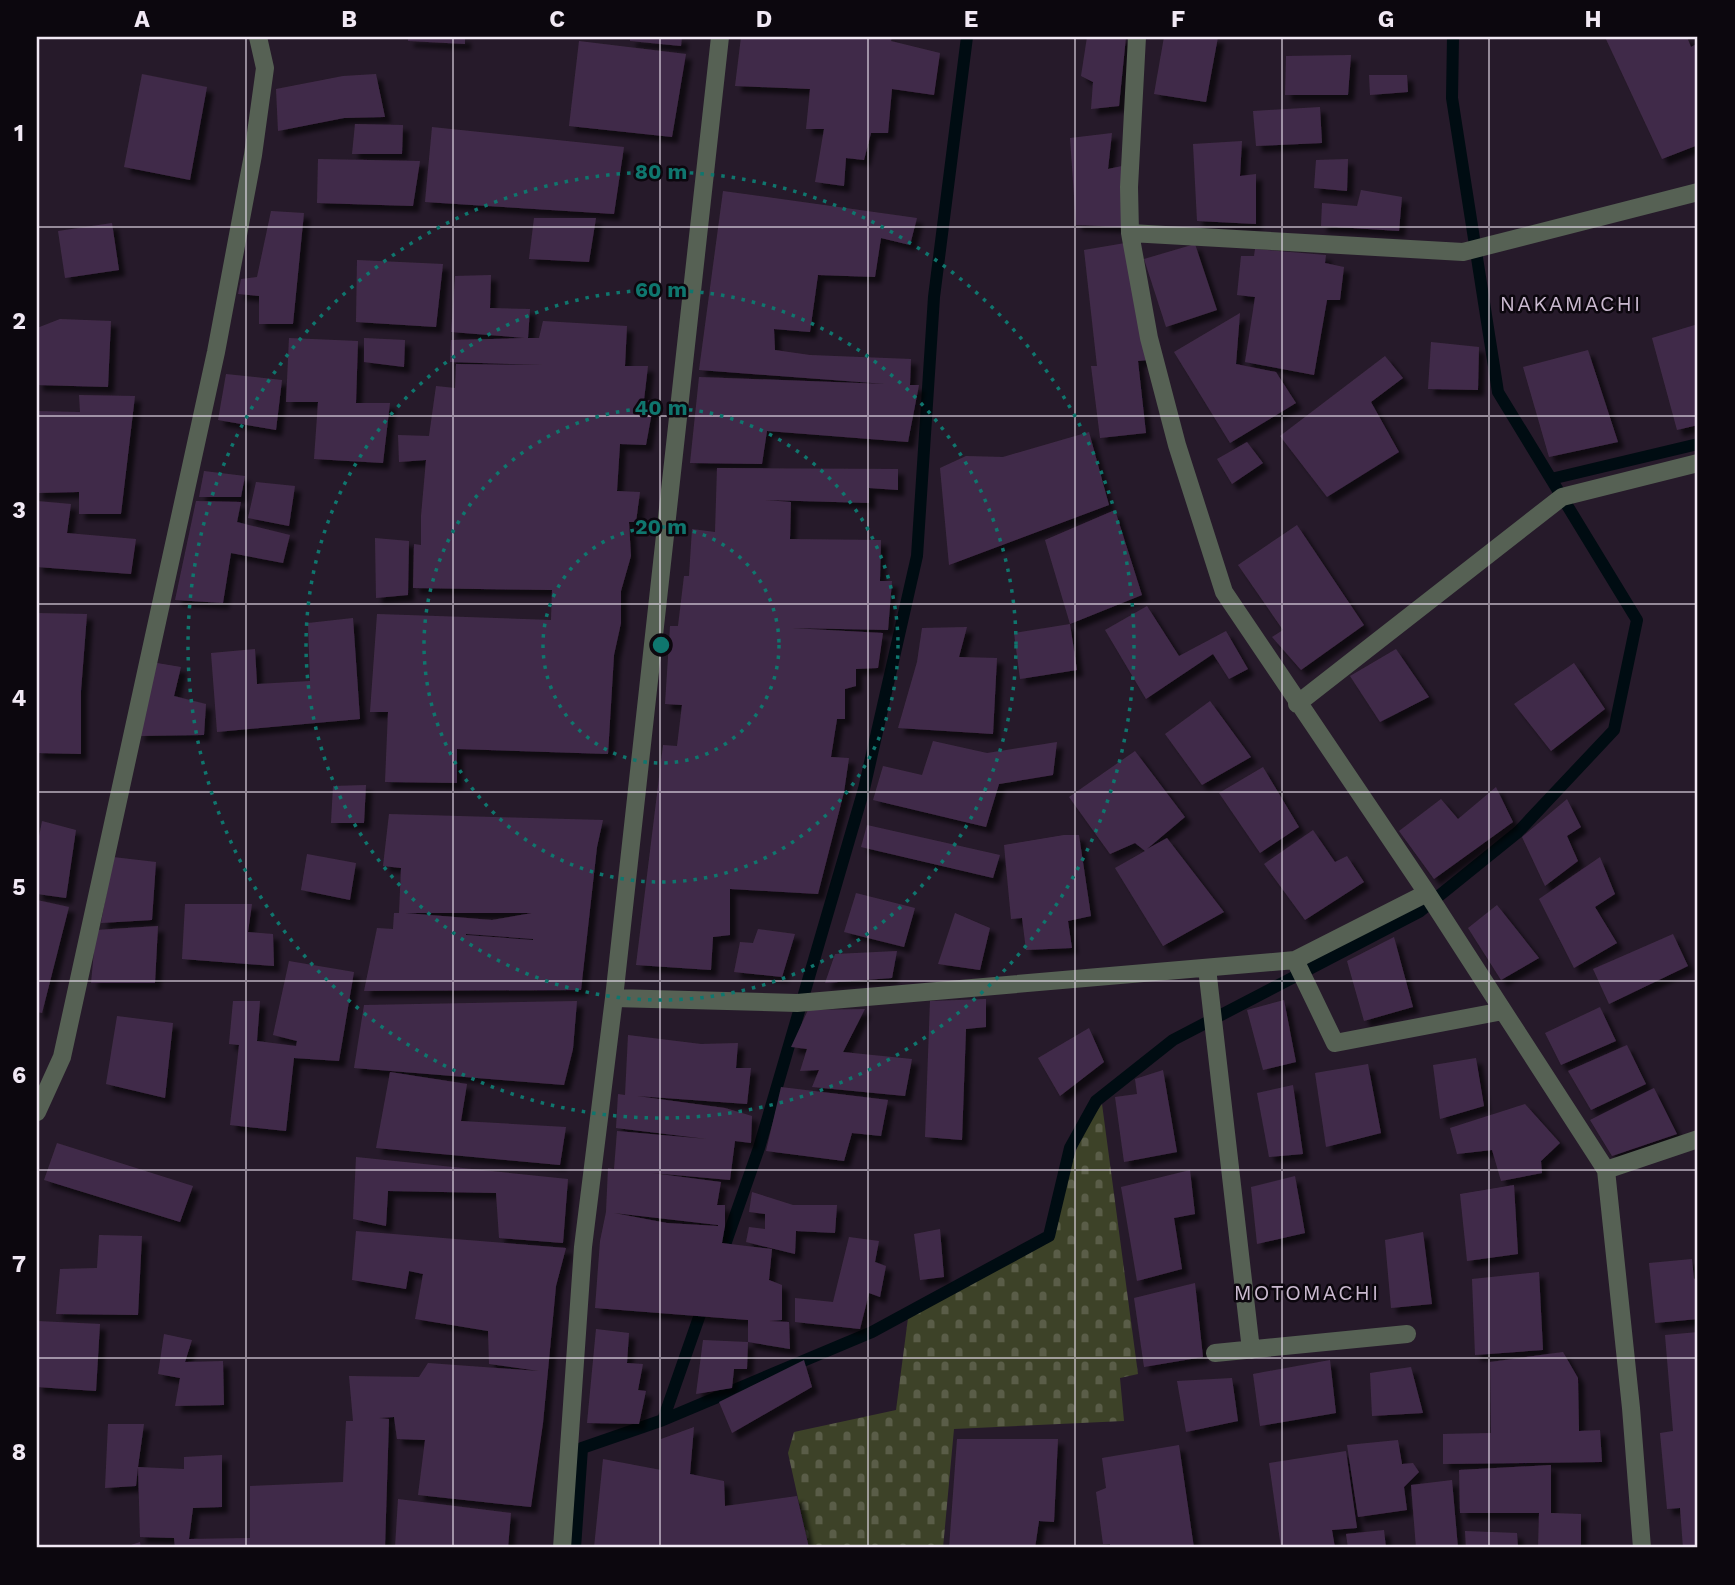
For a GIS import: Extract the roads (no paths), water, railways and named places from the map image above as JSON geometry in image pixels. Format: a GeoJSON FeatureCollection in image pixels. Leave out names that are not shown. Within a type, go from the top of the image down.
{"type":"FeatureCollection","features":[{"type":"Feature","properties":{"kind":"street"},"geometry":{"type":"LineString","coordinates":[[37,1112],[62,1057],[216,352],[253,155],[265,68],[258,37]]}},
{"type":"Feature","properties":{"kind":"street"},"geometry":{"type":"LineString","coordinates":[[562,1548],[583,1247],[614,998],[720,37]]}},
{"type":"Feature","properties":{"kind":"street"},"geometry":{"type":"LineString","coordinates":[[1137,37],[1129,187],[1130,233],[1149,338],[1224,592],[1297,704],[1427,893],[1606,1170],[1631,1408],[1642,1548]]}},
{"type":"Feature","properties":{"kind":"street"},"geometry":{"type":"LineString","coordinates":[[1130,233],[1463,252],[1698,192]]}},
{"type":"Feature","properties":{"kind":"street"},"geometry":{"type":"LineString","coordinates":[[1297,704],[1562,497],[1698,463]]}},
{"type":"Feature","properties":{"kind":"street"},"geometry":{"type":"LineString","coordinates":[[614,998],[797,1003],[1295,960],[1427,893]]}},
{"type":"Feature","properties":{"kind":"street"},"geometry":{"type":"LineString","coordinates":[[1295,960],[1335,1043],[1503,1011]]}},
{"type":"Feature","properties":{"kind":"street"},"geometry":{"type":"LineString","coordinates":[[1207,968],[1251,1350]]}},
{"type":"Feature","properties":{"kind":"street"},"geometry":{"type":"LineString","coordinates":[[1606,1170],[1698,1139]]}},
{"type":"Feature","properties":{"kind":"street"},"geometry":{"type":"LineString","coordinates":[[1215,1353],[1407,1334]]}},
{"type":"Feature","properties":{"kind":"waterway"},"geometry":{"type":"LineString","coordinates":[[720,1259],[759,1148],[864,789],[917,556],[934,297],[967,37]]}},
{"type":"Feature","properties":{"kind":"waterway"},"geometry":{"type":"LineString","coordinates":[[663,1420],[872,1332],[1049,1236],[1070,1148],[1096,1101],[1173,1040],[1419,912],[1518,832],[1614,730],[1637,620],[1498,392],[1452,98],[1453,37]]}},
{"type":"Feature","properties":{"kind":"waterway"},"geometry":{"type":"LineString","coordinates":[[1551,479],[1698,444]]}},
{"type":"Feature","properties":{"kind":"waterway"},"geometry":{"type":"LineString","coordinates":[[575,1548],[582,1448],[663,1420],[704,1303]]}},
{"type":"Feature","properties":{"kind":"district","name":"NAKAMACHI"},"geometry":{"type":"Point","coordinates":[1571,304]}},
{"type":"Feature","properties":{"kind":"district","name":"MOTOMACHI"},"geometry":{"type":"Point","coordinates":[1307,1293]}}]}
